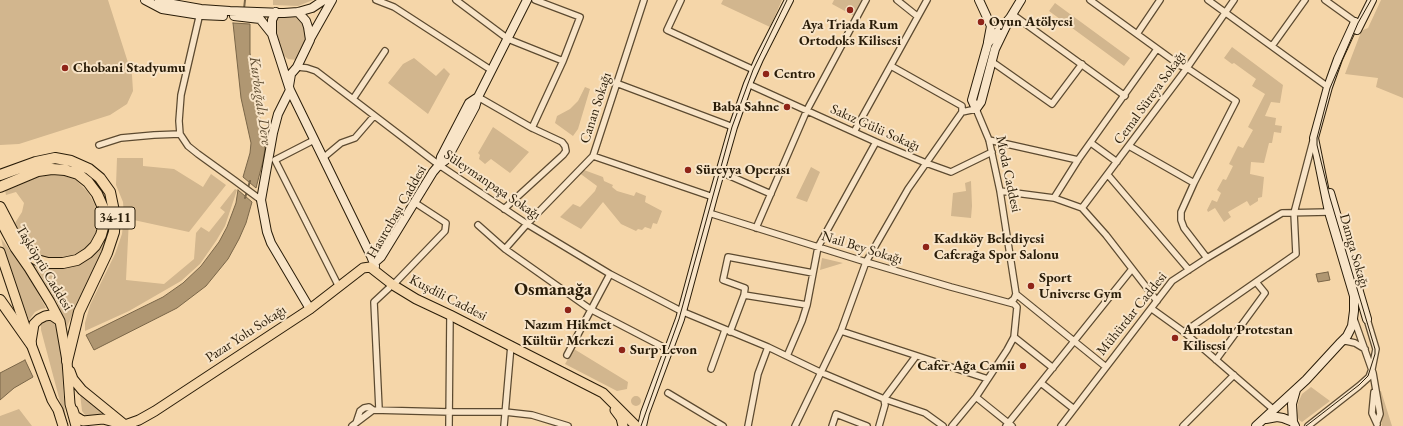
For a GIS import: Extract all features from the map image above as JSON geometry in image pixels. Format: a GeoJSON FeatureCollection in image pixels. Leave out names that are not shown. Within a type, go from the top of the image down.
{"type":"FeatureCollection","features":[{"type":"Feature","properties":{"kind":"highway","name":"34-11"},"geometry":{"type":"LineString","coordinates":[[0,175],[36,162],[55,158],[71,161],[89,169],[100,178],[110,192],[115,216],[114,232],[107,253],[79,312],[66,361]]}},
{"type":"Feature","properties":{"kind":"highway","name":"34-11"},"geometry":{"type":"LineString","coordinates":[[0,187],[38,171],[52,169],[65,170],[78,174],[88,182],[98,194],[104,210],[104,224],[101,235],[88,253],[77,260],[63,263],[48,263],[37,260],[23,251],[0,208]]}},
{"type":"Feature","properties":{"kind":"highway"},"geometry":{"type":"LineString","coordinates":[[0,300],[31,344]]}},
{"type":"Feature","properties":{"kind":"main road","name":"Taşköprü Caddesi"},"geometry":{"type":"LineString","coordinates":[[0,220],[14,248],[29,268],[60,321],[70,404],[76,426]]}},
{"type":"Feature","properties":{"kind":"main road"},"geometry":{"type":"LineString","coordinates":[[0,252],[31,344],[52,400],[59,426]]}},
{"type":"Feature","properties":{"kind":"main road","name":"Pazar Yolu Sokağı"},"geometry":{"type":"LineString","coordinates":[[126,425],[155,411],[310,309],[363,268],[375,267]]}},
{"type":"Feature","properties":{"kind":"main road","name":"Kuşdili Caddesi"},"geometry":{"type":"LineString","coordinates":[[375,267],[391,287],[511,345],[603,393],[636,426]]}},
{"type":"Feature","properties":{"kind":"main road"},"geometry":{"type":"LineString","coordinates":[[31,344],[34,324],[39,319],[51,315],[60,321]]}},
{"type":"Feature","properties":{"kind":"main road"},"geometry":{"type":"LineString","coordinates":[[66,361],[73,379],[82,390],[126,425]]}},
{"type":"Feature","properties":{"kind":"main road"},"geometry":{"type":"LineString","coordinates":[[603,393],[621,418],[623,426]]}},
{"type":"Feature","properties":{"kind":"main road"},"geometry":{"type":"LineString","coordinates":[[52,400],[58,410],[63,426]]}},
{"type":"Feature","properties":{"kind":"main road"},"geometry":{"type":"LineString","coordinates":[[70,404],[75,416],[83,420],[92,421],[103,419],[126,425]]}},
{"type":"Feature","properties":{"kind":"street"},"geometry":{"type":"LineString","coordinates":[[144,0],[162,9],[255,15],[276,12],[298,12],[312,8],[324,0]]}},
{"type":"Feature","properties":{"kind":"street"},"geometry":{"type":"LineString","coordinates":[[160,0],[200,12]]}},
{"type":"Feature","properties":{"kind":"street"},"geometry":{"type":"LineString","coordinates":[[310,309],[271,243],[258,198],[278,114],[290,90],[290,77],[297,68],[310,40],[332,0]]}},
{"type":"Feature","properties":{"kind":"street"},"geometry":{"type":"LineString","coordinates":[[376,0],[394,7],[492,70]]}},
{"type":"Feature","properties":{"kind":"street"},"geometry":{"type":"LineString","coordinates":[[394,7],[397,0]]}},
{"type":"Feature","properties":{"kind":"street"},"geometry":{"type":"LineString","coordinates":[[456,0],[508,39],[563,61]]}},
{"type":"Feature","properties":{"kind":"street","name":"Hasırcıbaşı Caddesi"},"geometry":{"type":"LineString","coordinates":[[375,267],[436,173],[444,151],[469,103],[478,97],[527,0]]}},
{"type":"Feature","properties":{"kind":"street"},"geometry":{"type":"LineString","coordinates":[[532,128],[563,61],[580,17],[535,0]]}},
{"type":"Feature","properties":{"kind":"street","name":"Canan Sokağı"},"geometry":{"type":"LineString","coordinates":[[505,249],[527,224],[593,156],[644,0]]}},
{"type":"Feature","properties":{"kind":"street"},"geometry":{"type":"LineString","coordinates":[[681,0],[668,30],[754,70]]}},
{"type":"Feature","properties":{"kind":"street"},"geometry":{"type":"LineString","coordinates":[[642,426],[645,413],[682,312],[733,127],[754,70],[789,0]]}},
{"type":"Feature","properties":{"kind":"street"},"geometry":{"type":"LineString","coordinates":[[756,228],[807,110],[866,0]]}},
{"type":"Feature","properties":{"kind":"street"},"geometry":{"type":"LineString","coordinates":[[897,0],[918,16]]}},
{"type":"Feature","properties":{"kind":"street"},"geometry":{"type":"LineString","coordinates":[[854,132],[927,0]]}},
{"type":"Feature","properties":{"kind":"street"},"geometry":{"type":"LineString","coordinates":[[795,426],[841,331],[866,262],[908,190],[962,109],[972,100],[988,43],[991,26],[979,0]]}},
{"type":"Feature","properties":{"kind":"street"},"geometry":{"type":"LineString","coordinates":[[891,66],[962,109],[976,109],[981,102],[995,50],[1011,16],[1021,0]]}},
{"type":"Feature","properties":{"kind":"street"},"geometry":{"type":"LineString","coordinates":[[1090,0],[1181,66],[1187,68],[1236,101],[1194,183],[1181,212],[1181,220],[1184,228],[1207,258]]}},
{"type":"Feature","properties":{"kind":"street"},"geometry":{"type":"LineString","coordinates":[[1137,34],[1160,0]]}},
{"type":"Feature","properties":{"kind":"street"},"geometry":{"type":"LineString","coordinates":[[1208,0],[1328,87]]}},
{"type":"Feature","properties":{"kind":"street","name":"Cemal Süreya Sokağı"},"geometry":{"type":"LineString","coordinates":[[1082,208],[1187,68],[1234,0]]}},
{"type":"Feature","properties":{"kind":"street"},"geometry":{"type":"LineString","coordinates":[[1272,46],[1305,0]]}},
{"type":"Feature","properties":{"kind":"street"},"geometry":{"type":"LineString","coordinates":[[1326,0],[1357,23]]}},
{"type":"Feature","properties":{"kind":"street"},"geometry":{"type":"LineString","coordinates":[[1184,332],[1296,254],[1294,213],[1321,108],[1338,59],[1357,23],[1372,0]]}},
{"type":"Feature","properties":{"kind":"street"},"geometry":{"type":"LineString","coordinates":[[200,12],[181,95],[179,121],[180,134],[188,146],[258,198]]}},
{"type":"Feature","properties":{"kind":"street","name":"Kuşdili Caddesi"},"geometry":{"type":"LineString","coordinates":[[276,12],[272,20],[272,34],[290,90],[375,267]]}},
{"type":"Feature","properties":{"kind":"street"},"geometry":{"type":"LineString","coordinates":[[298,12],[308,27],[310,40]]}},
{"type":"Feature","properties":{"kind":"street"},"geometry":{"type":"LineString","coordinates":[[255,15],[264,23],[272,34]]}},
{"type":"Feature","properties":{"kind":"street"},"geometry":{"type":"LineString","coordinates":[[988,43],[1011,16]]}},
{"type":"Feature","properties":{"kind":"street"},"geometry":{"type":"LineString","coordinates":[[1011,16],[1082,64],[1125,96]]}},
{"type":"Feature","properties":{"kind":"street","name":"Damga Sokağı"},"geometry":{"type":"LineString","coordinates":[[1357,23],[1331,89],[1320,131],[1319,146],[1332,198],[1376,349],[1372,369]]}},
{"type":"Feature","properties":{"kind":"street"},"geometry":{"type":"LineString","coordinates":[[1054,198],[1078,160],[1157,49]]}},
{"type":"Feature","properties":{"kind":"street"},"geometry":{"type":"LineString","coordinates":[[353,99],[385,51]]}},
{"type":"Feature","properties":{"kind":"street"},"geometry":{"type":"LineString","coordinates":[[991,61],[1052,104],[1082,64]]}},
{"type":"Feature","properties":{"kind":"street"},"geometry":{"type":"LineString","coordinates":[[281,64],[289,68],[297,68]]}},
{"type":"Feature","properties":{"kind":"street","name":"Süleymanpaşa Sokağı"},"geometry":{"type":"LineString","coordinates":[[297,68],[307,68],[316,71],[439,165],[527,224],[610,274],[682,312],[768,347],[820,372],[884,399],[925,413],[943,426]]}},
{"type":"Feature","properties":{"kind":"street"},"geometry":{"type":"LineString","coordinates":[[616,83],[733,127]]}},
{"type":"Feature","properties":{"kind":"street","name":"Sakız Gülü Sokağı"},"geometry":{"type":"LineString","coordinates":[[748,84],[926,164],[951,172],[992,152]]}},
{"type":"Feature","properties":{"kind":"street"},"geometry":{"type":"LineString","coordinates":[[478,97],[532,128],[562,142],[566,151],[504,209]]}},
{"type":"Feature","properties":{"kind":"street","name":"Moda Caddesi"},"geometry":{"type":"LineString","coordinates":[[972,100],[989,140],[992,152],[1000,190],[1016,294]]}},
{"type":"Feature","properties":{"kind":"street"},"geometry":{"type":"LineString","coordinates":[[323,158],[341,143],[355,138],[374,116]]}},
{"type":"Feature","properties":{"kind":"street"},"geometry":{"type":"LineString","coordinates":[[99,145],[121,138],[180,134]]}},
{"type":"Feature","properties":{"kind":"street","name":"Damga Sokağı"},"geometry":{"type":"LineString","coordinates":[[1314,138],[1329,212],[1354,296],[1354,318],[1372,369],[1380,414],[1378,424]]}},
{"type":"Feature","properties":{"kind":"street"},"geometry":{"type":"LineString","coordinates":[[267,163],[314,140]]}},
{"type":"Feature","properties":{"kind":"street"},"geometry":{"type":"LineString","coordinates":[[989,140],[1078,160]]}},
{"type":"Feature","properties":{"kind":"street"},"geometry":{"type":"LineString","coordinates":[[787,356],[807,305],[818,247],[876,142]]}},
{"type":"Feature","properties":{"kind":"street"},"geometry":{"type":"LineString","coordinates":[[1091,143],[1117,162]]}},
{"type":"Feature","properties":{"kind":"street"},"geometry":{"type":"LineString","coordinates":[[1129,146],[1194,183]]}},
{"type":"Feature","properties":{"kind":"street"},"geometry":{"type":"LineString","coordinates":[[593,156],[713,197]]}},
{"type":"Feature","properties":{"kind":"street"},"geometry":{"type":"LineString","coordinates":[[275,160],[339,287]]}},
{"type":"Feature","properties":{"kind":"street","name":"Hasırcıbaşı Caddesi"},"geometry":{"type":"LineString","coordinates":[[375,267],[429,178],[439,165]]}},
{"type":"Feature","properties":{"kind":"street"},"geometry":{"type":"LineString","coordinates":[[721,172],[771,194]]}},
{"type":"Feature","properties":{"kind":"street"},"geometry":{"type":"LineString","coordinates":[[1108,175],[1189,270]]}},
{"type":"Feature","properties":{"kind":"street"},"geometry":{"type":"LineString","coordinates":[[1000,190],[1054,198],[1082,208],[1106,235],[1157,301]]}},
{"type":"Feature","properties":{"kind":"street"},"geometry":{"type":"LineString","coordinates":[[376,410],[374,302],[391,287],[445,231],[446,223],[417,204]]}},
{"type":"Feature","properties":{"kind":"street","name":"Mühürdar Caddesi"},"geometry":{"type":"LineString","coordinates":[[1061,426],[1152,310],[1172,281],[1207,258],[1282,214],[1329,212]]}},
{"type":"Feature","properties":{"kind":"street","name":"Nail Bey Sokağı"},"geometry":{"type":"LineString","coordinates":[[709,213],[866,262],[951,287],[1010,302]]}},
{"type":"Feature","properties":{"kind":"street"},"geometry":{"type":"LineString","coordinates":[[478,225],[505,249],[590,309],[669,350]]}},
{"type":"Feature","properties":{"kind":"street"},"geometry":{"type":"LineString","coordinates":[[711,369],[746,288],[723,280],[728,257],[813,273]]}},
{"type":"Feature","properties":{"kind":"street"},"geometry":{"type":"LineString","coordinates":[[976,397],[1009,425],[1132,269]]}},
{"type":"Feature","properties":{"kind":"street"},"geometry":{"type":"LineString","coordinates":[[567,354],[610,274]]}},
{"type":"Feature","properties":{"kind":"street"},"geometry":{"type":"LineString","coordinates":[[1216,360],[1265,293],[1256,282]]}},
{"type":"Feature","properties":{"kind":"street"},"geometry":{"type":"LineString","coordinates":[[952,426],[976,397],[1014,337],[1017,308],[1010,302],[1014,299],[1016,294],[1106,367]]}},
{"type":"Feature","properties":{"kind":"street"},"geometry":{"type":"LineString","coordinates":[[744,295],[807,305]]}},
{"type":"Feature","properties":{"kind":"street"},"geometry":{"type":"LineString","coordinates":[[1152,310],[1184,332],[1274,410]]}},
{"type":"Feature","properties":{"kind":"street"},"geometry":{"type":"LineString","coordinates":[[449,426],[450,315]]}},
{"type":"Feature","properties":{"kind":"street"},"geometry":{"type":"LineString","coordinates":[[1256,426],[1297,388],[1342,342],[1350,332],[1354,318]]}},
{"type":"Feature","properties":{"kind":"street"},"geometry":{"type":"LineString","coordinates":[[841,331],[988,379]]}},
{"type":"Feature","properties":{"kind":"street"},"geometry":{"type":"LineString","coordinates":[[1014,337],[1053,368]]}},
{"type":"Feature","properties":{"kind":"street"},"geometry":{"type":"LineString","coordinates":[[1342,342],[1346,341],[1355,343],[1366,351]]}},
{"type":"Feature","properties":{"kind":"street"},"geometry":{"type":"LineString","coordinates":[[504,426],[511,345]]}},
{"type":"Feature","properties":{"kind":"street"},"geometry":{"type":"LineString","coordinates":[[748,426],[758,374],[768,347]]}},
{"type":"Feature","properties":{"kind":"street"},"geometry":{"type":"LineString","coordinates":[[879,426],[885,405],[884,399],[916,356]]}},
{"type":"Feature","properties":{"kind":"street"},"geometry":{"type":"LineString","coordinates":[[1308,426],[1365,382],[1372,369]]}},
{"type":"Feature","properties":{"kind":"street"},"geometry":{"type":"LineString","coordinates":[[1183,426],[1234,376]]}},
{"type":"Feature","properties":{"kind":"street"},"geometry":{"type":"LineString","coordinates":[[1042,383],[1074,409]]}},
{"type":"Feature","properties":{"kind":"street"},"geometry":{"type":"LineString","coordinates":[[1295,424],[1292,404],[1297,388]]}},
{"type":"Feature","properties":{"kind":"street"},"geometry":{"type":"LineString","coordinates":[[668,394],[723,426]]}},
{"type":"Feature","properties":{"kind":"street"},"geometry":{"type":"LineString","coordinates":[[354,424],[376,410],[505,412],[532,415],[568,426]]}},
{"type":"Feature","properties":{"kind":"street"},"geometry":{"type":"LineString","coordinates":[[832,426],[836,414],[867,426]]}},
{"type":"Feature","properties":{"kind":"street"},"geometry":{"type":"LineString","coordinates":[[1264,419],[1277,417],[1283,418],[1295,424]]}},
{"type":"Feature","properties":{"kind":"street"},"geometry":{"type":"LineString","coordinates":[[84,426],[84,423],[92,421]]}},
{"type":"Feature","properties":{"kind":"shaded area","name":"Chobani Stadyumu"},"geometry":{"type":"Polygon","coordinates":[[[0,0],[108,0],[132,75],[133,91],[127,104],[110,115],[19,144],[0,145],[0,0]]]}},
{"type":"Feature","properties":{"kind":"shaded area"},"geometry":{"type":"Polygon","coordinates":[[[273,0],[313,0],[298,6],[273,5],[273,0]]]}},
{"type":"Feature","properties":{"kind":"shaded area"},"geometry":{"type":"Polygon","coordinates":[[[723,0],[782,0],[770,27],[721,4],[723,0]]]}},
{"type":"Feature","properties":{"kind":"shaded area","name":"Aya Triada Rum Ortodoks Kilisesi"},"geometry":{"type":"Polygon","coordinates":[[[834,0],[863,0],[854,16],[832,4],[834,0]]]}},
{"type":"Feature","properties":{"kind":"shaded area"},"geometry":{"type":"Polygon","coordinates":[[[1381,0],[1403,0],[1403,98],[1376,87],[1378,78],[1345,74],[1361,32],[1368,28],[1381,0]]]}},
{"type":"Feature","properties":{"kind":"shaded area"},"geometry":{"type":"Polygon","coordinates":[[[1055,3],[1130,58],[1124,66],[1049,11],[1055,3]]]}},
{"type":"Feature","properties":{"kind":"shaded area"},"geometry":{"type":"Polygon","coordinates":[[[277,14],[302,16],[309,35],[297,60],[288,59],[283,55],[273,24],[277,14]]]}},
{"type":"Feature","properties":{"kind":"shaded area"},"geometry":{"type":"Polygon","coordinates":[[[233,23],[250,24],[250,53],[265,149],[256,188],[243,177],[250,153],[251,143],[241,98],[233,23]]]}},
{"type":"Feature","properties":{"kind":"shaded area"},"geometry":{"type":"Polygon","coordinates":[[[1232,47],[1283,85],[1280,103],[1271,102],[1265,116],[1276,118],[1275,125],[1282,126],[1281,133],[1274,132],[1272,143],[1269,143],[1264,163],[1251,162],[1250,174],[1264,177],[1262,197],[1258,198],[1258,201],[1250,206],[1247,201],[1228,212],[1231,217],[1224,222],[1215,208],[1208,212],[1207,210],[1212,200],[1217,202],[1221,193],[1217,190],[1223,179],[1226,180],[1233,166],[1229,164],[1238,146],[1243,148],[1253,130],[1248,127],[1265,94],[1252,86],[1256,79],[1234,63],[1232,64],[1224,58],[1232,47]]]}},
{"type":"Feature","properties":{"kind":"shaded area"},"geometry":{"type":"Polygon","coordinates":[[[414,58],[436,76],[444,68],[450,74],[428,114],[388,83],[403,64],[414,58]]]}},
{"type":"Feature","properties":{"kind":"shaded area"},"geometry":{"type":"Polygon","coordinates":[[[585,87],[590,89],[578,129],[573,136],[555,123],[557,116],[570,109],[578,101],[585,87]]]}},
{"type":"Feature","properties":{"kind":"shaded area"},"geometry":{"type":"Polygon","coordinates":[[[493,127],[529,152],[510,173],[491,159],[485,164],[479,159],[480,155],[478,153],[493,127]]]}},
{"type":"Feature","properties":{"kind":"shaded area"},"geometry":{"type":"Polygon","coordinates":[[[117,158],[143,158],[143,166],[174,169],[203,187],[211,174],[226,185],[189,232],[129,219],[126,280],[164,284],[194,259],[196,233],[201,227],[209,232],[225,212],[220,208],[235,189],[237,190],[225,226],[200,264],[181,281],[129,311],[85,331],[85,323],[90,305],[115,254],[122,234],[124,215],[123,202],[116,185],[117,158]]]}},
{"type":"Feature","properties":{"kind":"shaded area"},"geometry":{"type":"Polygon","coordinates":[[[582,167],[584,170],[603,177],[604,181],[613,185],[612,187],[617,191],[634,196],[636,192],[646,196],[645,202],[662,211],[657,224],[653,223],[651,229],[645,227],[642,230],[638,229],[636,231],[621,224],[603,202],[581,229],[560,217],[573,204],[580,207],[595,191],[597,186],[578,172],[582,167]]]}},
{"type":"Feature","properties":{"kind":"shaded area"},"geometry":{"type":"Polygon","coordinates":[[[811,167],[820,172],[807,202],[796,198],[811,167]]]}},
{"type":"Feature","properties":{"kind":"shaded area"},"geometry":{"type":"Polygon","coordinates":[[[51,175],[65,176],[76,180],[88,192],[95,205],[97,218],[96,232],[90,243],[84,249],[65,259],[54,260],[44,258],[32,252],[25,245],[15,223],[22,212],[24,203],[16,192],[6,195],[5,190],[38,177],[51,175]]]}},
{"type":"Feature","properties":{"kind":"shaded area"},"geometry":{"type":"Polygon","coordinates":[[[971,181],[971,218],[951,216],[953,193],[966,191],[965,183],[971,181]]]}},
{"type":"Feature","properties":{"kind":"shaded area"},"geometry":{"type":"Polygon","coordinates":[[[238,190],[252,202],[246,223],[228,259],[206,286],[177,308],[94,350],[86,335],[163,297],[183,283],[201,266],[219,242],[227,227],[236,203],[238,190]]]}},
{"type":"Feature","properties":{"kind":"shaded area"},"geometry":{"type":"Polygon","coordinates":[[[1,238],[30,279],[46,308],[35,312],[29,320],[6,261],[1,238]]]}},
{"type":"Feature","properties":{"kind":"shaded area"},"geometry":{"type":"Polygon","coordinates":[[[104,240],[108,240],[67,327],[57,302],[33,263],[43,267],[65,267],[104,240]]]}},
{"type":"Feature","properties":{"kind":"shaded area"},"geometry":{"type":"Polygon","coordinates":[[[822,258],[843,263],[820,270],[822,258]]]}},
{"type":"Feature","properties":{"kind":"shaded area"},"geometry":{"type":"Polygon","coordinates":[[[1328,272],[1330,280],[1318,282],[1316,274],[1328,272]]]}},
{"type":"Feature","properties":{"kind":"shaded area"},"geometry":{"type":"Polygon","coordinates":[[[47,320],[53,321],[57,327],[62,357],[66,421],[41,330],[41,324],[47,320]]]}},
{"type":"Feature","properties":{"kind":"shaded area"},"geometry":{"type":"Polygon","coordinates":[[[574,349],[628,382],[627,389],[617,391],[565,364],[574,349]]]}},
{"type":"Feature","properties":{"kind":"shaded area"},"geometry":{"type":"Polygon","coordinates":[[[25,360],[33,377],[14,388],[0,400],[0,373],[25,360]]]}},
{"type":"Feature","properties":{"kind":"shaded area"},"geometry":{"type":"Polygon","coordinates":[[[1311,387],[1330,401],[1302,422],[1297,416],[1298,403],[1302,394],[1311,387]]]}},
{"type":"Feature","properties":{"kind":"shaded area"},"geometry":{"type":"Polygon","coordinates":[[[1381,391],[1392,426],[1382,426],[1377,392],[1381,391]]]}},
{"type":"Feature","properties":{"kind":"shaded area"},"geometry":{"type":"Polygon","coordinates":[[[80,393],[107,416],[89,417],[85,415],[82,411],[80,393]]]}},
{"type":"Feature","properties":{"kind":"shaded area"},"geometry":{"type":"Polygon","coordinates":[[[636,396],[641,401],[636,406],[631,401],[636,396]]]}},
{"type":"Feature","properties":{"kind":"shaded area"},"geometry":{"type":"Polygon","coordinates":[[[19,409],[32,426],[0,426],[0,416],[19,409]]]}},
{"type":"Feature","properties":{"kind":"waterway","name":"Kurbağalı Dere"},"geometry":{"type":"LineString","coordinates":[[244,9],[245,0]]}},
{"type":"Feature","properties":{"kind":"waterway","name":"Kurbağalı Dere"},"geometry":{"type":"LineString","coordinates":[[245,198],[250,181]]}},
{"type":"Feature","properties":{"kind":"tram line"},"geometry":{"type":"LineString","coordinates":[[641,426],[679,319],[732,127],[753,70],[787,0]]}},
{"type":"Feature","properties":{"kind":"tram line"},"geometry":{"type":"LineString","coordinates":[[1306,426],[1359,385],[1368,376],[1375,354],[1375,349],[1330,198],[1317,145],[1317,138],[1330,88],[1358,23],[1371,0]]}},
{"type":"Feature","properties":{"kind":"place","name":"Aya Triada Rum Ortodoks Kilisesi"},"geometry":{"type":"Point","coordinates":[850,10]}},
{"type":"Feature","properties":{"kind":"place","name":"Oyun Atölyesi"},"geometry":{"type":"Point","coordinates":[981,22]}},
{"type":"Feature","properties":{"kind":"place","name":"Chobani Stadyumu"},"geometry":{"type":"Point","coordinates":[65,68]}},
{"type":"Feature","properties":{"kind":"place","name":"Centro"},"geometry":{"type":"Point","coordinates":[766,74]}},
{"type":"Feature","properties":{"kind":"place","name":"Baba Sahne"},"geometry":{"type":"Point","coordinates":[787,107]}},
{"type":"Feature","properties":{"kind":"place","name":"Süreyya Operası"},"geometry":{"type":"Point","coordinates":[688,170]}},
{"type":"Feature","properties":{"kind":"place","name":"Kadıköy Belediyesi Caferağa Spor Salonu"},"geometry":{"type":"Point","coordinates":[926,247]}},
{"type":"Feature","properties":{"kind":"place","name":"Sport Universe Gym"},"geometry":{"type":"Point","coordinates":[1031,286]}},
{"type":"Feature","properties":{"kind":"place","name":"Nazım Hikmet Kültür Merkezi"},"geometry":{"type":"Point","coordinates":[568,310]}},
{"type":"Feature","properties":{"kind":"place","name":"Anadolu Protestan Kilisesi"},"geometry":{"type":"Point","coordinates":[1175,338]}},
{"type":"Feature","properties":{"kind":"place","name":"Surp Levon"},"geometry":{"type":"Point","coordinates":[622,350]}},
{"type":"Feature","properties":{"kind":"place","name":"Cafer Ağa Camii"},"geometry":{"type":"Point","coordinates":[1023,366]}},
{"type":"Feature","properties":{"kind":"district","name":"Osmanağa"},"geometry":{"type":"Point","coordinates":[553,290]}}]}
